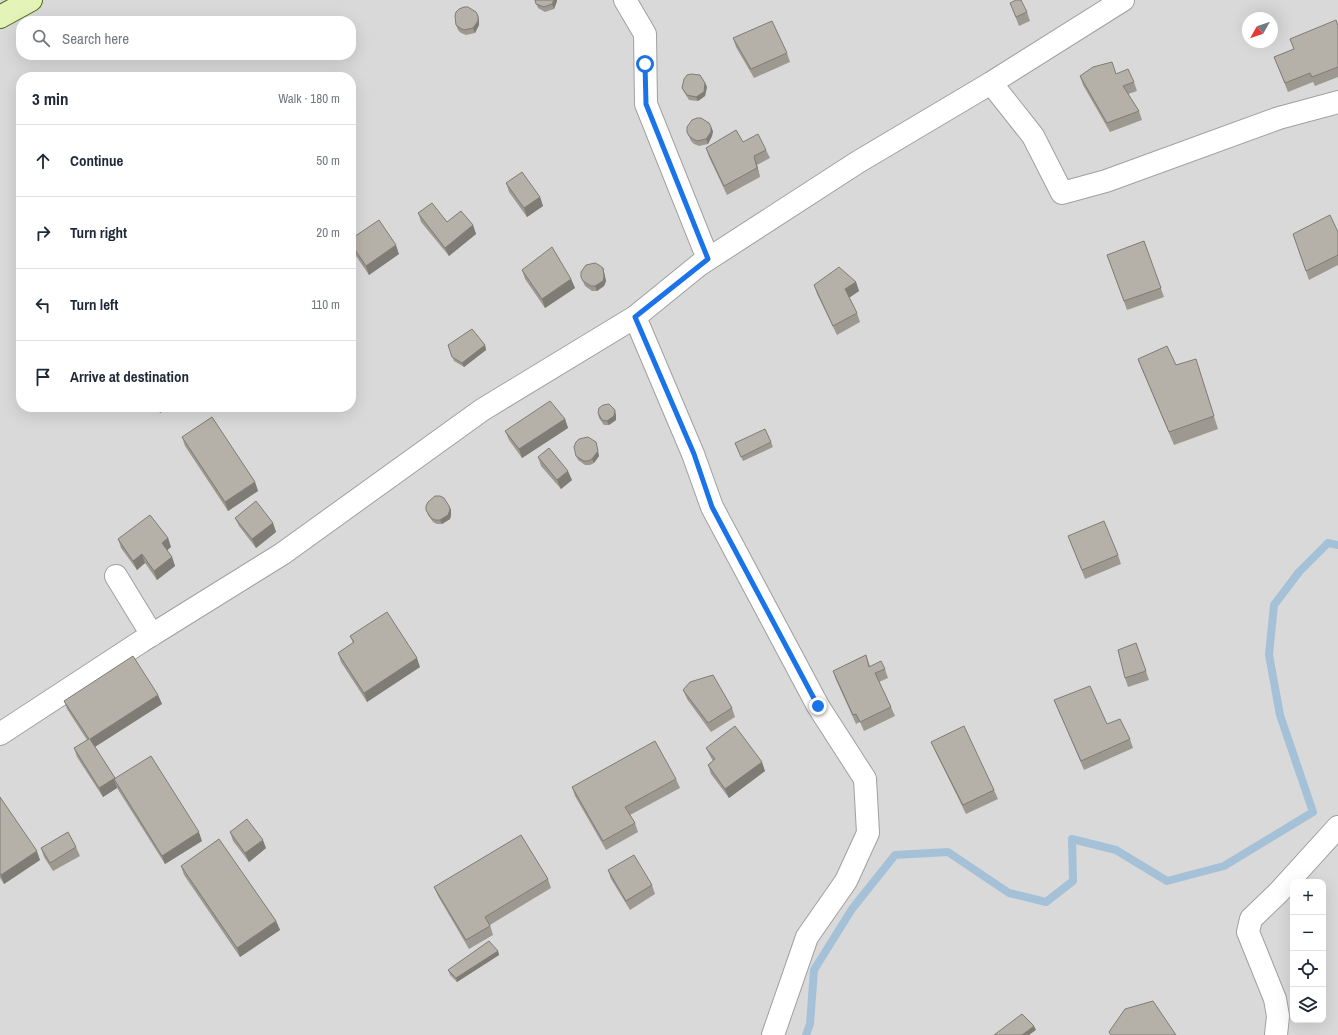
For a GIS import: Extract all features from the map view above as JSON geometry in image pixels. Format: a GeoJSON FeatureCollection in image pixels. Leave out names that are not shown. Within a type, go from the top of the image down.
{"type":"FeatureCollection","features":[{"type":"Feature","properties":{"kind":"main road"},"geometry":{"type":"LineString","coordinates":[[0,17],[31,0]]}},
{"type":"Feature","properties":{"kind":"street"},"geometry":{"type":"LineString","coordinates":[[625,0],[645,34],[646,104],[708,259]]}},
{"type":"Feature","properties":{"kind":"street"},"geometry":{"type":"LineString","coordinates":[[0,734],[152,635],[282,554],[482,410],[635,317],[708,259],[858,162],[992,83],[1123,0]]}},
{"type":"Feature","properties":{"kind":"street"},"geometry":{"type":"LineString","coordinates":[[992,83],[1033,136],[1062,193],[1106,181],[1279,118],[1338,102]]}},
{"type":"Feature","properties":{"kind":"street"},"geometry":{"type":"LineString","coordinates":[[635,317],[694,454],[712,507],[818,706],[865,779],[868,833],[846,881],[807,937],[773,1035]]}},
{"type":"Feature","properties":{"kind":"street"},"geometry":{"type":"LineString","coordinates":[[116,576],[152,635]]}},
{"type":"Feature","properties":{"kind":"street"},"geometry":{"type":"LineString","coordinates":[[1276,1035],[1278,1016],[1275,999],[1248,932],[1251,919],[1278,893],[1338,827]]}},
{"type":"Feature","properties":{"kind":"shaded area"},"geometry":{"type":"Polygon","coordinates":[[[0,0],[1338,0],[1338,1035],[0,1035],[0,0]]]}},
{"type":"Feature","properties":{"kind":"building"},"geometry":{"type":"Polygon","coordinates":[[[535,0],[554,0],[552,4],[544,7],[536,4],[535,0]]]}},
{"type":"Feature","properties":{"kind":"building"},"geometry":{"type":"Polygon","coordinates":[[[1016,0],[1021,0],[1027,12],[1016,17],[1010,3],[1016,0]]]}},
{"type":"Feature","properties":{"kind":"building"},"geometry":{"type":"Polygon","coordinates":[[[468,7],[476,12],[478,21],[473,28],[464,30],[456,25],[455,16],[459,9],[468,7]]]}},
{"type":"Feature","properties":{"kind":"building"},"geometry":{"type":"Polygon","coordinates":[[[1336,20],[1338,26],[1338,67],[1312,77],[1310,73],[1285,83],[1274,57],[1294,49],[1290,39],[1336,20]]]}},
{"type":"Feature","properties":{"kind":"building"},"geometry":{"type":"Polygon","coordinates":[[[772,21],[787,53],[751,69],[733,38],[772,21]]]}},
{"type":"Feature","properties":{"kind":"building"},"geometry":{"type":"Polygon","coordinates":[[[1112,62],[1116,74],[1128,69],[1134,82],[1123,86],[1139,111],[1107,123],[1080,76],[1093,67],[1112,62]]]}},
{"type":"Feature","properties":{"kind":"building"},"geometry":{"type":"Polygon","coordinates":[[[687,75],[700,75],[705,83],[704,92],[696,97],[687,95],[682,88],[684,79],[687,75]]]}},
{"type":"Feature","properties":{"kind":"building"},"geometry":{"type":"Polygon","coordinates":[[[701,118],[709,123],[711,132],[706,139],[697,141],[689,136],[687,127],[692,120],[701,118]]]}},
{"type":"Feature","properties":{"kind":"building"},"geometry":{"type":"Polygon","coordinates":[[[736,130],[743,142],[758,134],[766,150],[754,156],[757,168],[724,186],[706,148],[736,130]]]}},
{"type":"Feature","properties":{"kind":"building"},"geometry":{"type":"Polygon","coordinates":[[[522,172],[540,197],[524,208],[506,183],[522,172]]]}},
{"type":"Feature","properties":{"kind":"building"},"geometry":{"type":"Polygon","coordinates":[[[432,203],[447,222],[461,211],[473,225],[445,248],[418,213],[432,203]]]}},
{"type":"Feature","properties":{"kind":"building"},"geometry":{"type":"Polygon","coordinates":[[[1330,215],[1338,232],[1338,255],[1306,271],[1293,234],[1330,215]]]}},
{"type":"Feature","properties":{"kind":"building"},"geometry":{"type":"Polygon","coordinates":[[[379,220],[396,245],[366,266],[356,251],[356,236],[379,220]]]}},
{"type":"Feature","properties":{"kind":"building"},"geometry":{"type":"Polygon","coordinates":[[[1144,241],[1161,288],[1124,301],[1107,255],[1144,241]]]}},
{"type":"Feature","properties":{"kind":"building"},"geometry":{"type":"Polygon","coordinates":[[[552,247],[571,279],[542,299],[522,270],[552,247]]]}},
{"type":"Feature","properties":{"kind":"building"},"geometry":{"type":"Polygon","coordinates":[[[595,263],[603,268],[604,277],[603,281],[595,286],[591,286],[583,281],[581,272],[586,265],[595,263]]]}},
{"type":"Feature","properties":{"kind":"building"},"geometry":{"type":"Polygon","coordinates":[[[839,267],[856,282],[845,289],[857,313],[833,326],[814,285],[839,267]]]}},
{"type":"Feature","properties":{"kind":"building"},"geometry":{"type":"Polygon","coordinates":[[[472,329],[485,345],[462,363],[452,357],[448,345],[472,329]]]}},
{"type":"Feature","properties":{"kind":"building"},"geometry":{"type":"Polygon","coordinates":[[[1167,346],[1176,365],[1196,359],[1214,416],[1169,432],[1138,359],[1167,346]]]}},
{"type":"Feature","properties":{"kind":"building"},"geometry":{"type":"Polygon","coordinates":[[[550,401],[565,419],[519,449],[505,431],[550,401]]]}},
{"type":"Feature","properties":{"kind":"building"},"geometry":{"type":"Polygon","coordinates":[[[609,404],[615,410],[614,416],[607,421],[602,420],[598,413],[599,408],[603,405],[609,404]]]}},
{"type":"Feature","properties":{"kind":"building"},"geometry":{"type":"Polygon","coordinates":[[[212,417],[255,482],[225,502],[182,437],[212,417]]]}},
{"type":"Feature","properties":{"kind":"building"},"geometry":{"type":"Polygon","coordinates":[[[765,429],[771,442],[741,457],[735,443],[765,429]]]}},
{"type":"Feature","properties":{"kind":"building"},"geometry":{"type":"Polygon","coordinates":[[[588,437],[596,442],[598,451],[592,459],[584,461],[576,456],[574,447],[579,439],[588,437]]]}},
{"type":"Feature","properties":{"kind":"building"},"geometry":{"type":"Polygon","coordinates":[[[549,448],[568,471],[557,480],[538,457],[549,448]]]}},
{"type":"Feature","properties":{"kind":"building"},"geometry":{"type":"Polygon","coordinates":[[[435,496],[444,498],[450,510],[448,515],[440,520],[431,518],[426,510],[428,502],[435,496]]]}},
{"type":"Feature","properties":{"kind":"building"},"geometry":{"type":"Polygon","coordinates":[[[256,501],[273,523],[252,539],[235,518],[256,501]]]}},
{"type":"Feature","properties":{"kind":"building"},"geometry":{"type":"Polygon","coordinates":[[[150,515],[168,538],[162,543],[172,557],[154,571],[142,554],[133,561],[118,539],[150,515]]]}},
{"type":"Feature","properties":{"kind":"building"},"geometry":{"type":"Polygon","coordinates":[[[1104,521],[1118,555],[1082,570],[1068,536],[1104,521]]]}},
{"type":"Feature","properties":{"kind":"building"},"geometry":{"type":"Polygon","coordinates":[[[387,612],[417,658],[364,693],[338,653],[354,642],[350,636],[387,612]]]}},
{"type":"Feature","properties":{"kind":"building"},"geometry":{"type":"Polygon","coordinates":[[[1136,643],[1146,671],[1125,678],[1118,650],[1136,643]]]}},
{"type":"Feature","properties":{"kind":"building"},"geometry":{"type":"Polygon","coordinates":[[[866,655],[869,667],[881,661],[885,669],[875,673],[891,707],[860,722],[856,714],[853,715],[833,671],[866,655]]]}},
{"type":"Feature","properties":{"kind":"building"},"geometry":{"type":"Polygon","coordinates":[[[133,656],[158,695],[90,739],[115,778],[99,788],[74,748],[89,739],[64,701],[133,656]]]}},
{"type":"Feature","properties":{"kind":"building"},"geometry":{"type":"Polygon","coordinates":[[[713,675],[732,708],[708,723],[683,690],[690,682],[713,675]]]}},
{"type":"Feature","properties":{"kind":"building"},"geometry":{"type":"Polygon","coordinates":[[[1090,686],[1107,724],[1120,719],[1130,739],[1081,761],[1054,700],[1090,686]]]}},
{"type":"Feature","properties":{"kind":"building"},"geometry":{"type":"Polygon","coordinates":[[[735,726],[762,762],[725,789],[708,765],[715,759],[706,748],[735,726]]]}},
{"type":"Feature","properties":{"kind":"building"},"geometry":{"type":"Polygon","coordinates":[[[964,726],[994,790],[963,805],[931,742],[964,726]]]}},
{"type":"Feature","properties":{"kind":"building"},"geometry":{"type":"Polygon","coordinates":[[[655,741],[676,779],[625,807],[635,823],[603,841],[572,787],[655,741]]]}},
{"type":"Feature","properties":{"kind":"building"},"geometry":{"type":"Polygon","coordinates":[[[151,756],[199,832],[162,856],[114,779],[151,756]]]}},
{"type":"Feature","properties":{"kind":"building"},"geometry":{"type":"Polygon","coordinates":[[[0,797],[37,851],[1,875],[0,873],[0,797]]]}},
{"type":"Feature","properties":{"kind":"building"},"geometry":{"type":"Polygon","coordinates":[[[247,819],[263,840],[245,853],[230,832],[247,819]]]}},
{"type":"Feature","properties":{"kind":"building"},"geometry":{"type":"Polygon","coordinates":[[[68,832],[76,847],[50,863],[41,848],[68,832]]]}},
{"type":"Feature","properties":{"kind":"building"},"geometry":{"type":"Polygon","coordinates":[[[521,835],[548,879],[485,917],[490,926],[466,940],[434,887],[521,835]]]}},
{"type":"Feature","properties":{"kind":"building"},"geometry":{"type":"Polygon","coordinates":[[[219,839],[276,921],[237,948],[181,866],[219,839]]]}},
{"type":"Feature","properties":{"kind":"building"},"geometry":{"type":"Polygon","coordinates":[[[634,855],[652,885],[626,901],[608,870],[634,855]]]}},
{"type":"Feature","properties":{"kind":"building"},"geometry":{"type":"Polygon","coordinates":[[[489,941],[498,951],[456,978],[448,970],[489,941]]]}},
{"type":"Feature","properties":{"kind":"building"},"geometry":{"type":"Polygon","coordinates":[[[1153,1001],[1176,1035],[1111,1035],[1109,1032],[1125,1009],[1153,1001]]]}},
{"type":"Feature","properties":{"kind":"building"},"geometry":{"type":"Polygon","coordinates":[[[1022,1014],[1034,1026],[1022,1035],[994,1035],[1022,1014]]]}},
{"type":"Feature","properties":{"kind":"waterway"},"geometry":{"type":"LineString","coordinates":[[806,1035],[810,1024],[814,970],[852,909],[895,855],[948,852],[1009,893],[1046,902],[1073,881],[1072,839],[1116,850],[1167,881],[1224,866],[1313,812],[1280,715],[1269,655],[1274,605],[1299,572],[1328,543],[1338,545]]}},
{"type":"Feature","properties":{"kind":"route"},"geometry":{"type":"LineString","coordinates":[[645,64],[646,104],[708,259],[635,317],[694,454],[712,507],[818,706]]}}]}
